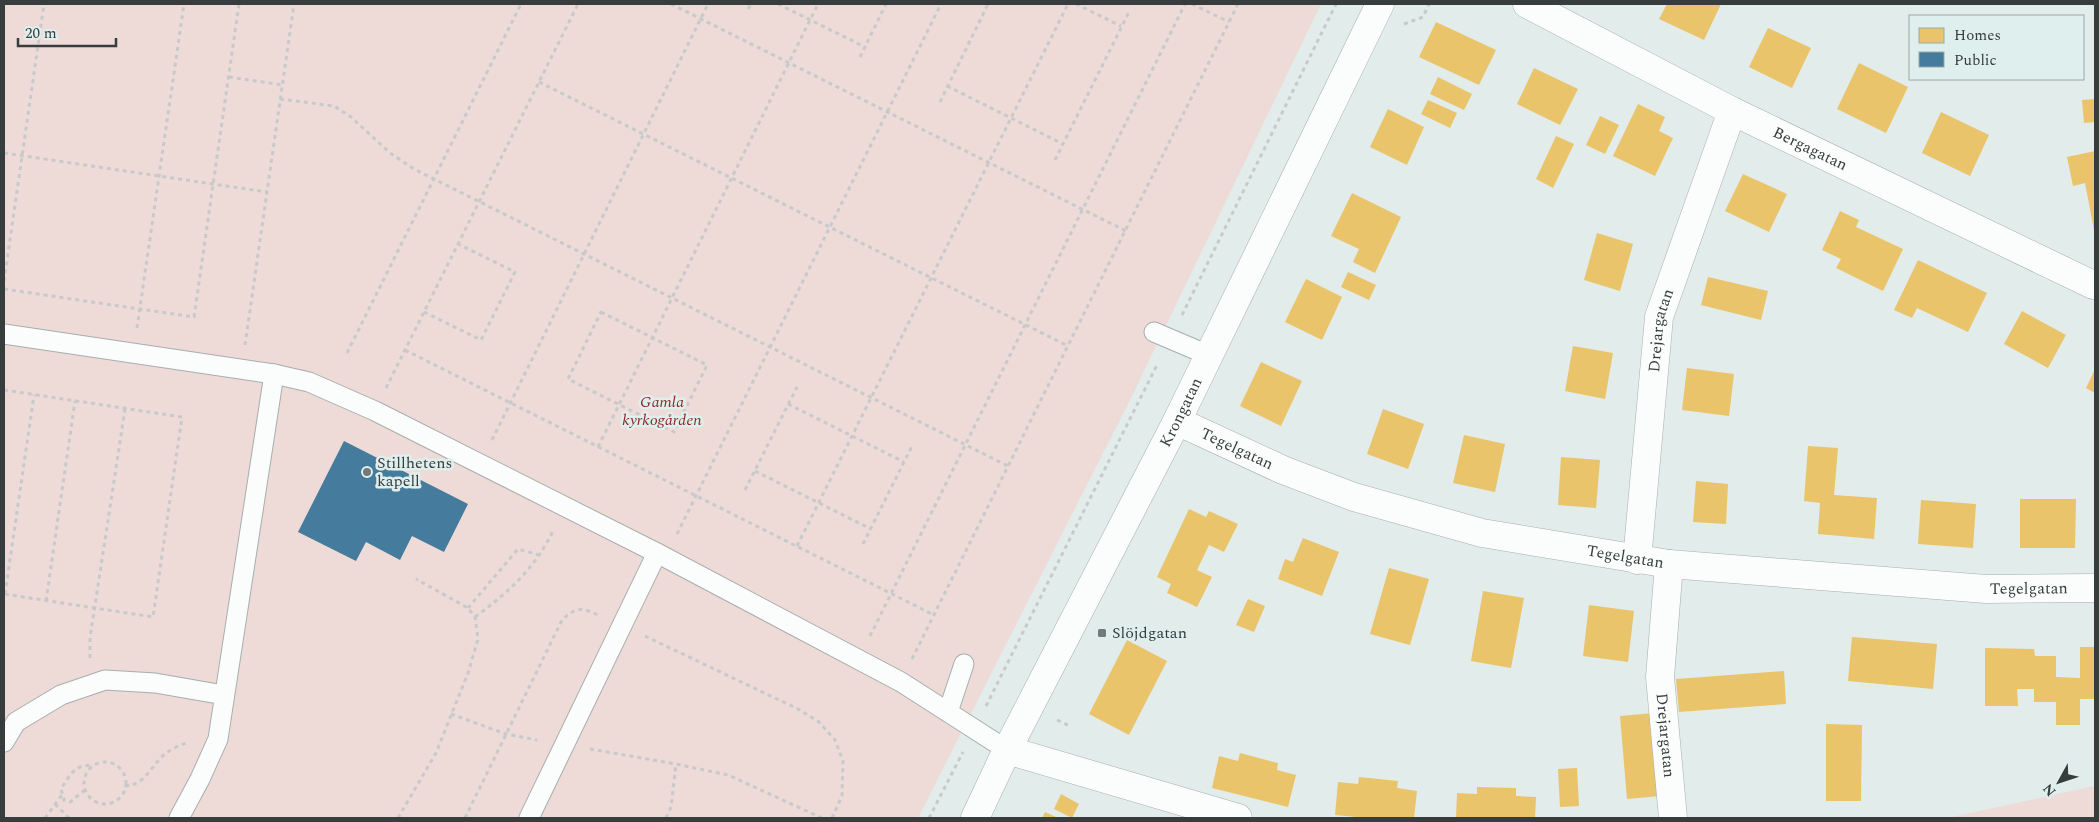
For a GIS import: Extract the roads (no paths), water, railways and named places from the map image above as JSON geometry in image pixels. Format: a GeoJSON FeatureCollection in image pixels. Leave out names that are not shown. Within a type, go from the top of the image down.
{"type":"FeatureCollection","features":[{"type":"Feature","properties":{"kind":"street","name":"Krongatan"},"geometry":{"type":"LineString","coordinates":[[975,818],[1007,750],[1177,421],[1380,4]]}},
{"type":"Feature","properties":{"kind":"street","name":"Bergagatan"},"geometry":{"type":"LineString","coordinates":[[1527,4],[1732,111],[2095,284]]}},
{"type":"Feature","properties":{"kind":"street","name":"Drejargatan"},"geometry":{"type":"LineString","coordinates":[[1636,560],[1659,317],[1732,111]]}},
{"type":"Feature","properties":{"kind":"street","name":"Tegelgatan"},"geometry":{"type":"LineString","coordinates":[[1177,421],[1283,470],[1354,498],[1482,533],[1669,564],[1986,589],[2095,588]]}},
{"type":"Feature","properties":{"kind":"street","name":"Drejargatan"},"geometry":{"type":"LineString","coordinates":[[1669,564],[1660,678],[1674,818]]}},
{"type":"Feature","properties":{"kind":"street"},"geometry":{"type":"LineString","coordinates":[[1007,750],[1222,815],[1238,818]]}},
{"type":"Feature","properties":{"kind":"lane"},"geometry":{"type":"LineString","coordinates":[[4,334],[274,374],[310,382],[375,411],[564,506],[859,659],[901,682],[1007,750]]}},
{"type":"Feature","properties":{"kind":"lane"},"geometry":{"type":"LineString","coordinates":[[1162,335],[1208,355]]}},
{"type":"Feature","properties":{"kind":"lane"},"geometry":{"type":"LineString","coordinates":[[179,818],[200,780],[218,739],[274,374]]}},
{"type":"Feature","properties":{"kind":"lane"},"geometry":{"type":"LineString","coordinates":[[529,818],[623,625],[661,555]]}},
{"type":"Feature","properties":{"kind":"lane"},"geometry":{"type":"LineString","coordinates":[[948,712],[964,664]]}},
{"type":"Feature","properties":{"kind":"lane"},"geometry":{"type":"LineString","coordinates":[[4,742],[10,717],[61,695],[105,680],[155,683],[224,695]]}},
{"type":"Feature","properties":{"kind":"place","name":"Stillhetens kapell"},"geometry":{"type":"Point","coordinates":[367,472]}},
{"type":"Feature","properties":{"kind":"place","name":"Slöjdgatan"},"geometry":{"type":"Point","coordinates":[1102,633]}},
{"type":"Feature","properties":{"kind":"park label","name":"Gamla kyrkogården"},"geometry":{"type":"Point","coordinates":[662,411]}}]}
